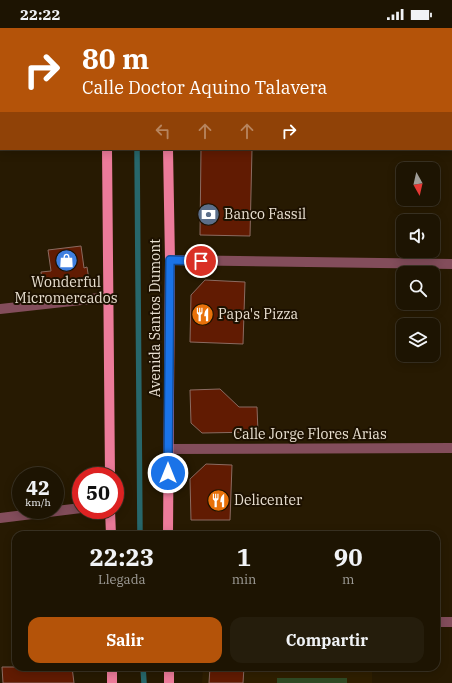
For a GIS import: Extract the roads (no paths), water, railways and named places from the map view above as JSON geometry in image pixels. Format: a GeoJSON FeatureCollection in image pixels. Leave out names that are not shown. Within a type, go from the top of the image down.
{"type":"FeatureCollection","features":[{"type":"Feature","properties":{"kind":"main road"},"geometry":{"type":"LineString","coordinates":[[107,150],[110,467]]}},
{"type":"Feature","properties":{"kind":"main road","name":"Avenida Santos Dumont"},"geometry":{"type":"LineString","coordinates":[[168,150],[170,260],[168,531]]}},
{"type":"Feature","properties":{"kind":"main road"},"geometry":{"type":"LineString","coordinates":[[110,519],[111,531]]}},
{"type":"Feature","properties":{"kind":"main road"},"geometry":{"type":"LineString","coordinates":[[112,671],[112,683]]}},
{"type":"Feature","properties":{"kind":"main road"},"geometry":{"type":"LineString","coordinates":[[169,671],[169,683]]}},
{"type":"Feature","properties":{"kind":"street"},"geometry":{"type":"LineString","coordinates":[[170,260],[452,264]]}},
{"type":"Feature","properties":{"kind":"street"},"geometry":{"type":"LineString","coordinates":[[0,309],[108,297]]}},
{"type":"Feature","properties":{"kind":"street","name":"Calle Jorge Flores Arias"},"geometry":{"type":"LineString","coordinates":[[169,449],[452,448]]}},
{"type":"Feature","properties":{"kind":"street"},"geometry":{"type":"LineString","coordinates":[[0,518],[72,509]]}},
{"type":"Feature","properties":{"kind":"street"},"geometry":{"type":"LineString","coordinates":[[440,622],[452,622]]}},
{"type":"Feature","properties":{"kind":"waterway"},"geometry":{"type":"LineString","coordinates":[[137,150],[140,531]]}},
{"type":"Feature","properties":{"kind":"waterway"},"geometry":{"type":"LineString","coordinates":[[143,671],[144,683]]}},
{"type":"Feature","properties":{"kind":"place","name":"Banco Fassil"},"geometry":{"type":"Point","coordinates":[209,214]}},
{"type":"Feature","properties":{"kind":"place","name":"Wonderful Micromercados"},"geometry":{"type":"Point","coordinates":[66,260]}},
{"type":"Feature","properties":{"kind":"place","name":"Papa's Pizza"},"geometry":{"type":"Point","coordinates":[202,314]}},
{"type":"Feature","properties":{"kind":"place","name":"Delicenter"},"geometry":{"type":"Point","coordinates":[219,500]}}]}
